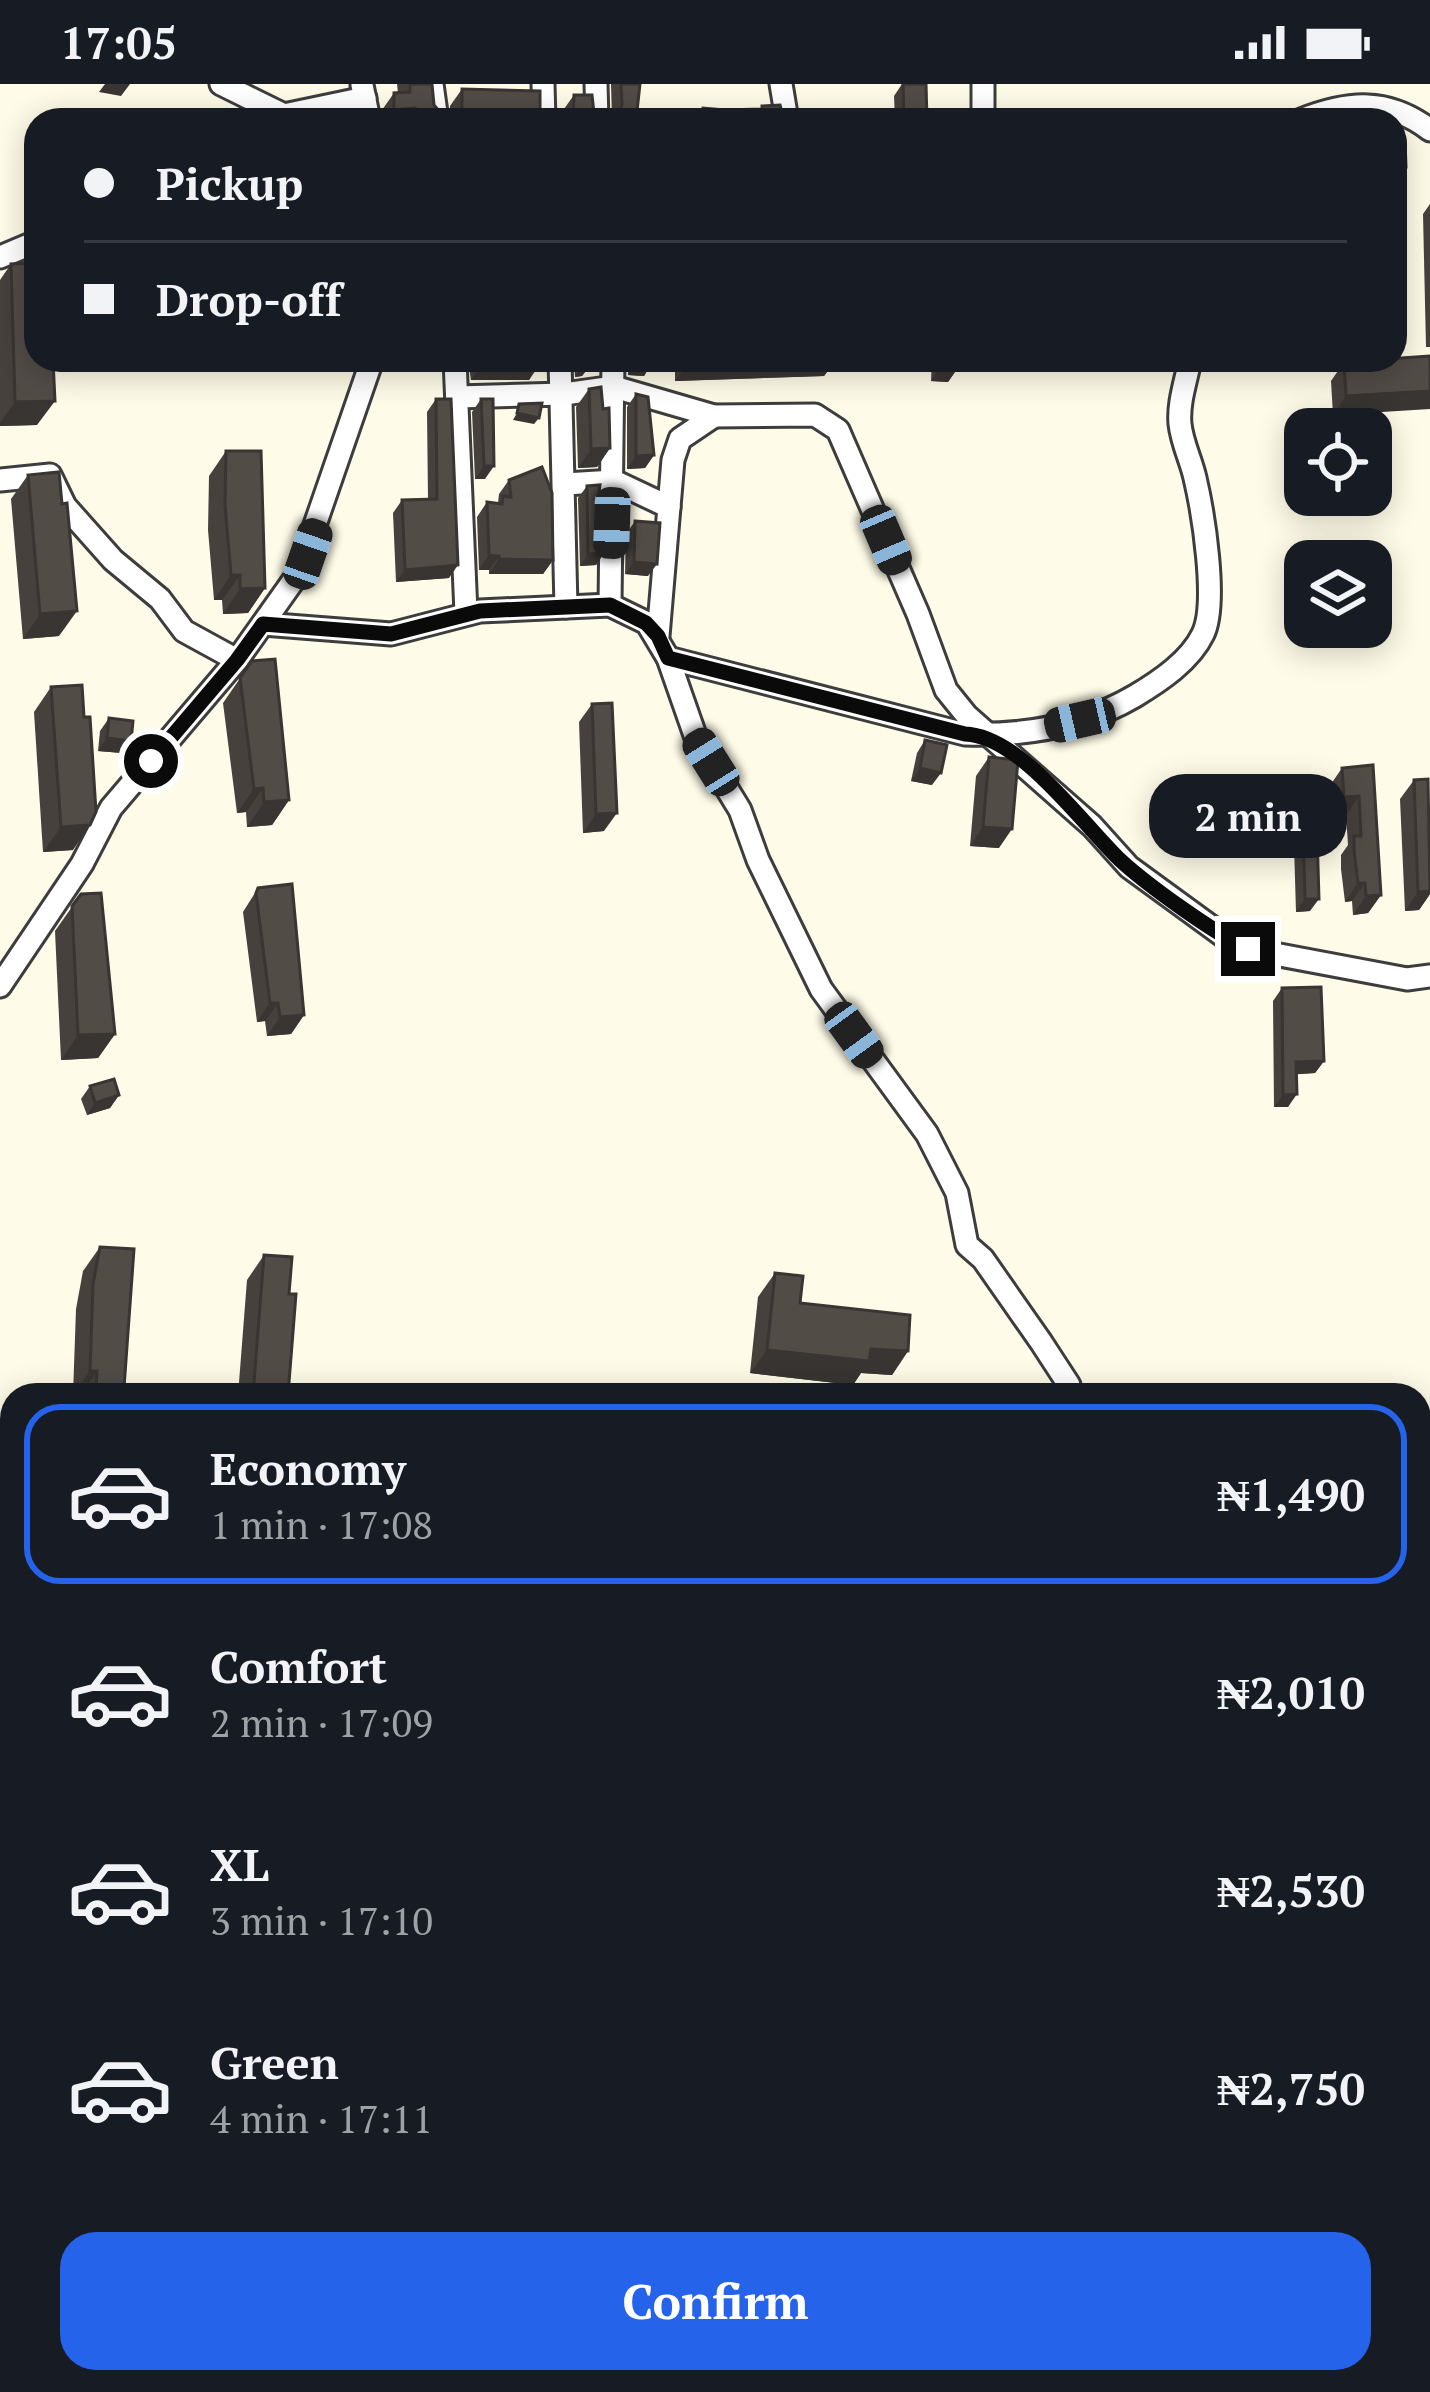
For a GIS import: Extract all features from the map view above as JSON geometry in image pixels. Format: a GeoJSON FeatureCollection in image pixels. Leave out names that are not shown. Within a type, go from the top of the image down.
{"type":"FeatureCollection","features":[{"type":"Feature","properties":{"kind":"street"},"geometry":{"type":"LineString","coordinates":[[221,84],[259,108]]}},
{"type":"Feature","properties":{"kind":"street"},"geometry":{"type":"LineString","coordinates":[[328,108],[365,101]]}},
{"type":"Feature","properties":{"kind":"street"},"geometry":{"type":"LineString","coordinates":[[1341,108],[1354,104],[1391,108]]}},
{"type":"Feature","properties":{"kind":"street"},"geometry":{"type":"LineString","coordinates":[[0,986],[82,864],[111,808],[237,660],[308,554],[368,372]]}},
{"type":"Feature","properties":{"kind":"street"},"geometry":{"type":"LineString","coordinates":[[456,372],[466,613]]}},
{"type":"Feature","properties":{"kind":"street"},"geometry":{"type":"LineString","coordinates":[[561,372],[566,608]]}},
{"type":"Feature","properties":{"kind":"street"},"geometry":{"type":"LineString","coordinates":[[610,605],[613,372]]}},
{"type":"Feature","properties":{"kind":"street"},"geometry":{"type":"LineString","coordinates":[[668,658],[965,734],[1031,731],[1108,711],[1167,676],[1204,632],[1208,573],[1196,479],[1180,419],[1188,372]]}},
{"type":"Feature","properties":{"kind":"street"},"geometry":{"type":"LineString","coordinates":[[457,397],[564,394],[614,387],[714,416],[815,415],[838,430],[946,690],[988,734],[1058,793],[1116,856],[1225,938],[1248,949],[1407,980],[1430,976]]}},
{"type":"Feature","properties":{"kind":"street"},"geometry":{"type":"LineString","coordinates":[[658,636],[673,460],[680,439],[714,416]]}},
{"type":"Feature","properties":{"kind":"street"},"geometry":{"type":"LineString","coordinates":[[0,480],[50,475],[65,506],[113,560],[160,599],[184,631],[237,660]]}},
{"type":"Feature","properties":{"kind":"street"},"geometry":{"type":"LineString","coordinates":[[565,484],[614,482],[669,507]]}},
{"type":"Feature","properties":{"kind":"street"},"geometry":{"type":"LineString","coordinates":[[263,624],[391,634],[466,613],[610,605],[646,623],[658,636],[696,738],[740,810],[758,860],[821,988],[927,1134],[957,1193],[967,1245],[983,1259],[1068,1383]]}},
{"type":"Feature","properties":{"kind":"building"},"geometry":{"type":"Polygon","coordinates":[[[410,84],[432,84],[436,108],[394,108],[394,93],[410,92],[410,84]]]}},
{"type":"Feature","properties":{"kind":"building"},"geometry":{"type":"Polygon","coordinates":[[[621,84],[640,84],[637,108],[622,105],[621,84]]]}},
{"type":"Feature","properties":{"kind":"building"},"geometry":{"type":"Polygon","coordinates":[[[903,84],[926,84],[927,108],[904,108],[903,84]]]}},
{"type":"Feature","properties":{"kind":"building"},"geometry":{"type":"Polygon","coordinates":[[[462,89],[540,91],[540,108],[462,108],[462,89]]]}},
{"type":"Feature","properties":{"kind":"building"},"geometry":{"type":"Polygon","coordinates":[[[574,95],[592,95],[593,108],[573,108],[574,95]]]}},
{"type":"Feature","properties":{"kind":"building"},"geometry":{"type":"Polygon","coordinates":[[[24,263],[24,372],[54,372],[55,401],[15,402],[11,264],[24,263]]]}},
{"type":"Feature","properties":{"kind":"building"},"geometry":{"type":"Polygon","coordinates":[[[1430,356],[1430,391],[1346,396],[1345,372],[1407,372],[1407,358],[1430,356]]]}},
{"type":"Feature","properties":{"kind":"building"},"geometry":{"type":"Polygon","coordinates":[[[601,387],[603,409],[609,408],[610,448],[591,449],[589,389],[601,387]]]}},
{"type":"Feature","properties":{"kind":"building"},"geometry":{"type":"Polygon","coordinates":[[[636,394],[648,397],[654,455],[636,456],[636,394]]]}},
{"type":"Feature","properties":{"kind":"building"},"geometry":{"type":"Polygon","coordinates":[[[436,399],[451,399],[458,565],[405,570],[402,500],[437,499],[436,399]]]}},
{"type":"Feature","properties":{"kind":"building"},"geometry":{"type":"Polygon","coordinates":[[[481,399],[493,399],[494,466],[484,466],[481,399]]]}},
{"type":"Feature","properties":{"kind":"building"},"geometry":{"type":"Polygon","coordinates":[[[542,403],[539,418],[517,413],[519,404],[542,403]]]}},
{"type":"Feature","properties":{"kind":"building"},"geometry":{"type":"Polygon","coordinates":[[[226,451],[261,451],[265,588],[240,589],[240,575],[231,575],[226,451]]]}},
{"type":"Feature","properties":{"kind":"building"},"geometry":{"type":"Polygon","coordinates":[[[542,467],[552,493],[553,560],[489,555],[487,502],[502,504],[503,496],[511,497],[509,480],[542,467]]]}},
{"type":"Feature","properties":{"kind":"building"},"geometry":{"type":"Polygon","coordinates":[[[59,472],[62,504],[67,503],[77,611],[40,614],[28,475],[59,472]]]}},
{"type":"Feature","properties":{"kind":"building"},"geometry":{"type":"Polygon","coordinates":[[[600,485],[604,553],[588,554],[587,486],[600,485]]]}},
{"type":"Feature","properties":{"kind":"building"},"geometry":{"type":"Polygon","coordinates":[[[635,521],[660,523],[657,564],[634,562],[635,521]]]}},
{"type":"Feature","properties":{"kind":"building"},"geometry":{"type":"Polygon","coordinates":[[[275,659],[289,800],[264,802],[263,788],[254,789],[240,678],[252,661],[275,659]]]}},
{"type":"Feature","properties":{"kind":"building"},"geometry":{"type":"Polygon","coordinates":[[[82,685],[84,717],[90,717],[96,812],[90,825],[61,827],[51,687],[82,685]]]}},
{"type":"Feature","properties":{"kind":"building"},"geometry":{"type":"Polygon","coordinates":[[[612,703],[617,813],[596,814],[592,704],[612,703]]]}},
{"type":"Feature","properties":{"kind":"building"},"geometry":{"type":"Polygon","coordinates":[[[109,718],[133,721],[131,741],[107,738],[109,718]]]}},
{"type":"Feature","properties":{"kind":"building"},"geometry":{"type":"Polygon","coordinates":[[[925,740],[947,745],[941,773],[920,768],[925,740]]]}},
{"type":"Feature","properties":{"kind":"building"},"geometry":{"type":"Polygon","coordinates":[[[989,757],[1018,760],[1012,829],[983,827],[989,757]]]}},
{"type":"Feature","properties":{"kind":"building"},"geometry":{"type":"Polygon","coordinates":[[[1373,765],[1381,895],[1366,896],[1365,883],[1358,883],[1354,851],[1354,836],[1361,836],[1359,796],[1344,797],[1342,768],[1373,765]]]}},
{"type":"Feature","properties":{"kind":"building"},"geometry":{"type":"Polygon","coordinates":[[[1428,779],[1430,891],[1418,892],[1414,780],[1428,779]]]}},
{"type":"Feature","properties":{"kind":"building"},"geometry":{"type":"Polygon","coordinates":[[[1302,798],[1316,798],[1319,899],[1305,899],[1302,798]]]}},
{"type":"Feature","properties":{"kind":"building"},"geometry":{"type":"Polygon","coordinates":[[[292,884],[304,1015],[280,1017],[278,1003],[270,1003],[256,893],[258,888],[292,884]]]}},
{"type":"Feature","properties":{"kind":"building"},"geometry":{"type":"Polygon","coordinates":[[[101,893],[115,1034],[78,1035],[72,906],[81,894],[101,893]]]}},
{"type":"Feature","properties":{"kind":"building"},"geometry":{"type":"Polygon","coordinates":[[[1321,987],[1324,1061],[1296,1062],[1297,1094],[1283,1095],[1282,988],[1321,987]]]}},
{"type":"Feature","properties":{"kind":"building"},"geometry":{"type":"Polygon","coordinates":[[[114,1079],[119,1095],[95,1103],[90,1086],[114,1079]]]}},
{"type":"Feature","properties":{"kind":"building"},"geometry":{"type":"Polygon","coordinates":[[[100,1247],[134,1249],[124,1383],[96,1383],[97,1371],[90,1371],[93,1284],[100,1247]]]}},
{"type":"Feature","properties":{"kind":"building"},"geometry":{"type":"Polygon","coordinates":[[[264,1255],[292,1257],[289,1294],[296,1294],[289,1383],[254,1383],[264,1255]]]}},
{"type":"Feature","properties":{"kind":"building"},"geometry":{"type":"Polygon","coordinates":[[[775,1273],[803,1276],[800,1303],[910,1315],[908,1351],[871,1349],[869,1361],[767,1350],[775,1273]]]}},
{"type":"Feature","properties":{"kind":"route"},"geometry":{"type":"LineString","coordinates":[[151,761],[263,624],[391,634],[480,611],[610,605],[646,623],[668,658],[965,734],[988,734],[1058,793],[1129,867],[1225,938],[1248,949]]}}]}
